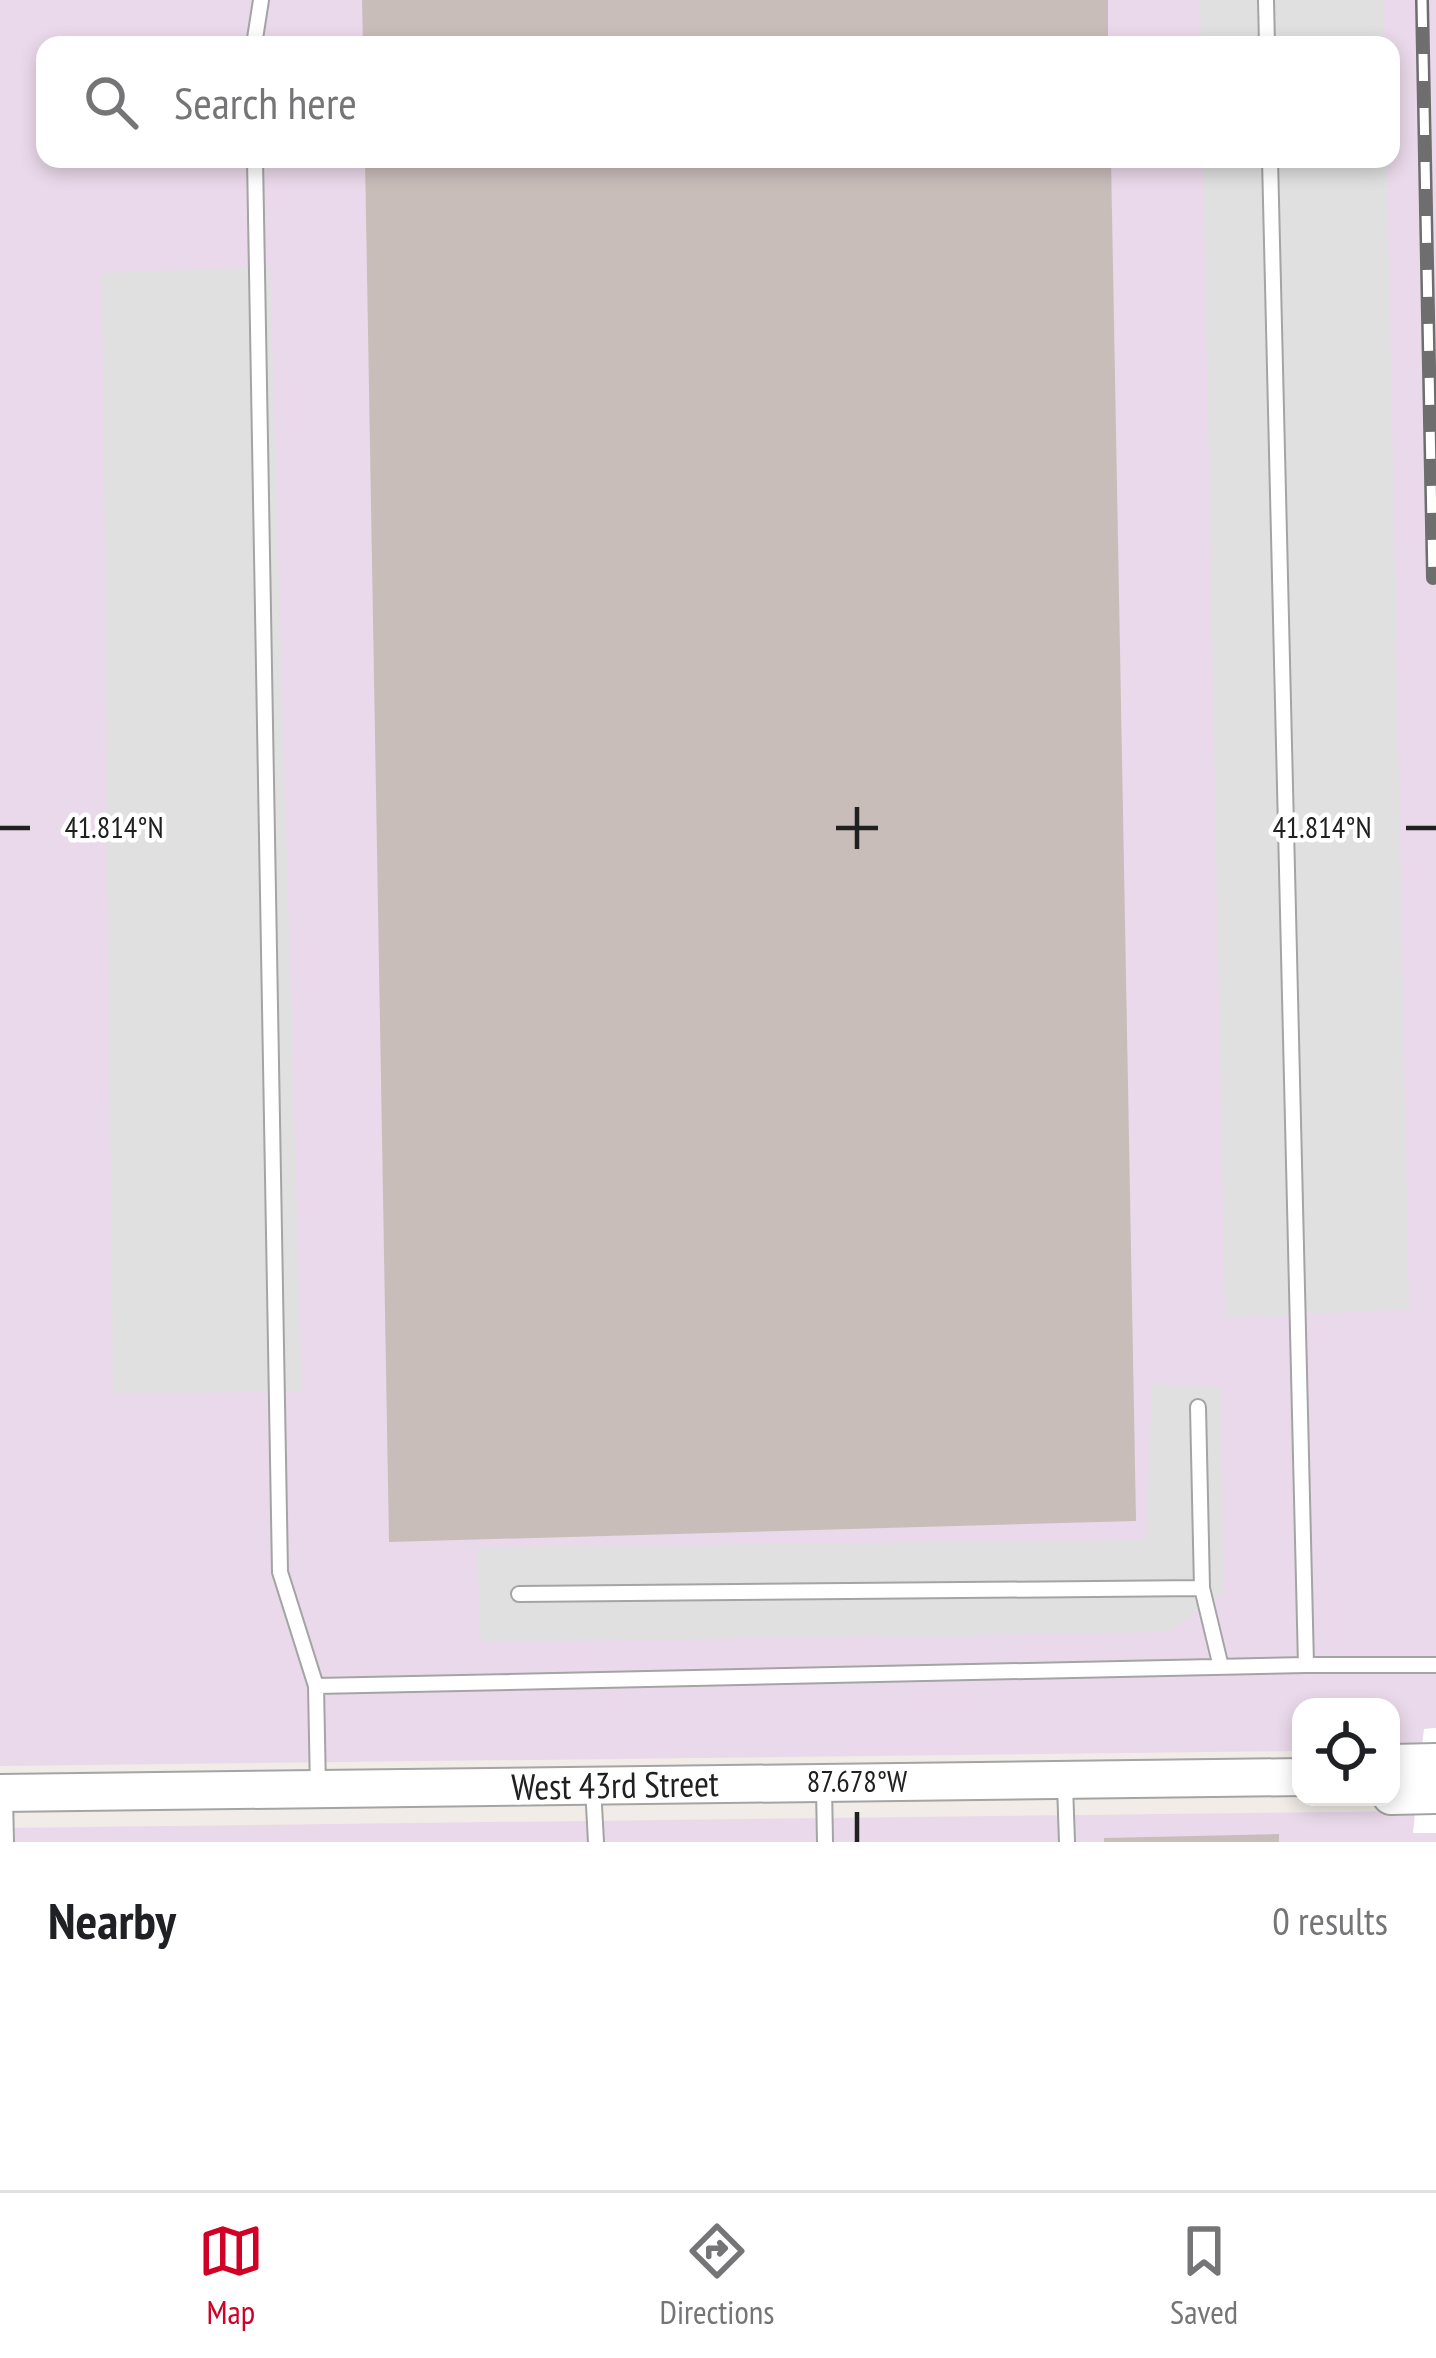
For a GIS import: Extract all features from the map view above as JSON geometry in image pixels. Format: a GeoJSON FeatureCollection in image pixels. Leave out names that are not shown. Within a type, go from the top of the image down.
{"type":"FeatureCollection","features":[{"type":"Feature","properties":{"kind":"street"},"geometry":{"type":"LineString","coordinates":[[1400,1763],[1436,1762]]}},
{"type":"Feature","properties":{"kind":"street","name":"West 43rd Street"},"geometry":{"type":"LineString","coordinates":[[3,1793],[1292,1777]]}},
{"type":"Feature","properties":{"kind":"street"},"geometry":{"type":"LineString","coordinates":[[1400,1796],[1436,1795]]}},
{"type":"Feature","properties":{"kind":"lane"},"geometry":{"type":"LineString","coordinates":[[255,36],[261,0]]}},
{"type":"Feature","properties":{"kind":"lane"},"geometry":{"type":"LineString","coordinates":[[1266,0],[1267,36]]}},
{"type":"Feature","properties":{"kind":"lane"},"geometry":{"type":"LineString","coordinates":[[254,168],[280,1572],[316,1686],[318,1789]]}},
{"type":"Feature","properties":{"kind":"lane"},"geometry":{"type":"LineString","coordinates":[[1270,168],[1306,1665]]}},
{"type":"Feature","properties":{"kind":"lane"},"geometry":{"type":"LineString","coordinates":[[1198,1407],[1202,1588],[1221,1666]]}},
{"type":"Feature","properties":{"kind":"lane"},"geometry":{"type":"LineString","coordinates":[[519,1594],[1202,1588]]}},
{"type":"Feature","properties":{"kind":"lane"},"geometry":{"type":"LineString","coordinates":[[316,1686],[1436,1665]]}},
{"type":"Feature","properties":{"kind":"lane"},"geometry":{"type":"LineString","coordinates":[[1065,1780],[1067,1842]]}},
{"type":"Feature","properties":{"kind":"lane"},"geometry":{"type":"LineString","coordinates":[[824,1783],[824,1842]]}},
{"type":"Feature","properties":{"kind":"lane"},"geometry":{"type":"LineString","coordinates":[[593,1786],[596,1842]]}},
{"type":"Feature","properties":{"kind":"lane"},"geometry":{"type":"LineString","coordinates":[[3,1793],[6,1842]]}},
{"type":"Feature","properties":{"kind":"shaded area"},"geometry":{"type":"Polygon","coordinates":[[[0,0],[1436,0],[1436,1728],[1424,1729],[1422,1749],[1400,1750],[1400,1698],[1292,1698],[1292,1751],[0,1766],[0,0]]]}},
{"type":"Feature","properties":{"kind":"shaded area"},"geometry":{"type":"Polygon","coordinates":[[[1200,0],[1384,0],[1384,36],[1201,36],[1200,0]]]}},
{"type":"Feature","properties":{"kind":"shaded area"},"geometry":{"type":"Polygon","coordinates":[[[1203,168],[1387,168],[1409,1309],[1225,1318],[1203,168]]]}},
{"type":"Feature","properties":{"kind":"shaded area"},"geometry":{"type":"Polygon","coordinates":[[[270,267],[302,1392],[113,1393],[102,273],[270,267]]]}},
{"type":"Feature","properties":{"kind":"shaded area"},"geometry":{"type":"Polygon","coordinates":[[[1152,1384],[1222,1387],[1223,1594],[1168,1632],[481,1642],[477,1547],[1146,1540],[1152,1384]]]}},
{"type":"Feature","properties":{"kind":"shaded area"},"geometry":{"type":"Polygon","coordinates":[[[1415,1811],[1414,1833],[1436,1833],[1436,1842],[0,1842],[0,1828],[1415,1811]]]}},
{"type":"Feature","properties":{"kind":"pier"},"geometry":{"type":"Polygon","coordinates":[[[1436,1728],[1436,1833],[1413,1833],[1424,1729],[1436,1728]]]}},
{"type":"Feature","properties":{"kind":"building"},"geometry":{"type":"Polygon","coordinates":[[[362,0],[1108,0],[1108,36],[363,36],[362,0]]]}},
{"type":"Feature","properties":{"kind":"building"},"geometry":{"type":"Polygon","coordinates":[[[365,168],[1111,168],[1136,1521],[389,1542],[365,168]]]}},
{"type":"Feature","properties":{"kind":"building"},"geometry":{"type":"Polygon","coordinates":[[[1279,1834],[1279,1842],[1104,1842],[1104,1838],[1279,1834]]]}},
{"type":"Feature","properties":{"kind":"railway"},"geometry":{"type":"LineString","coordinates":[[1422,0],[1433,578]]}}]}
